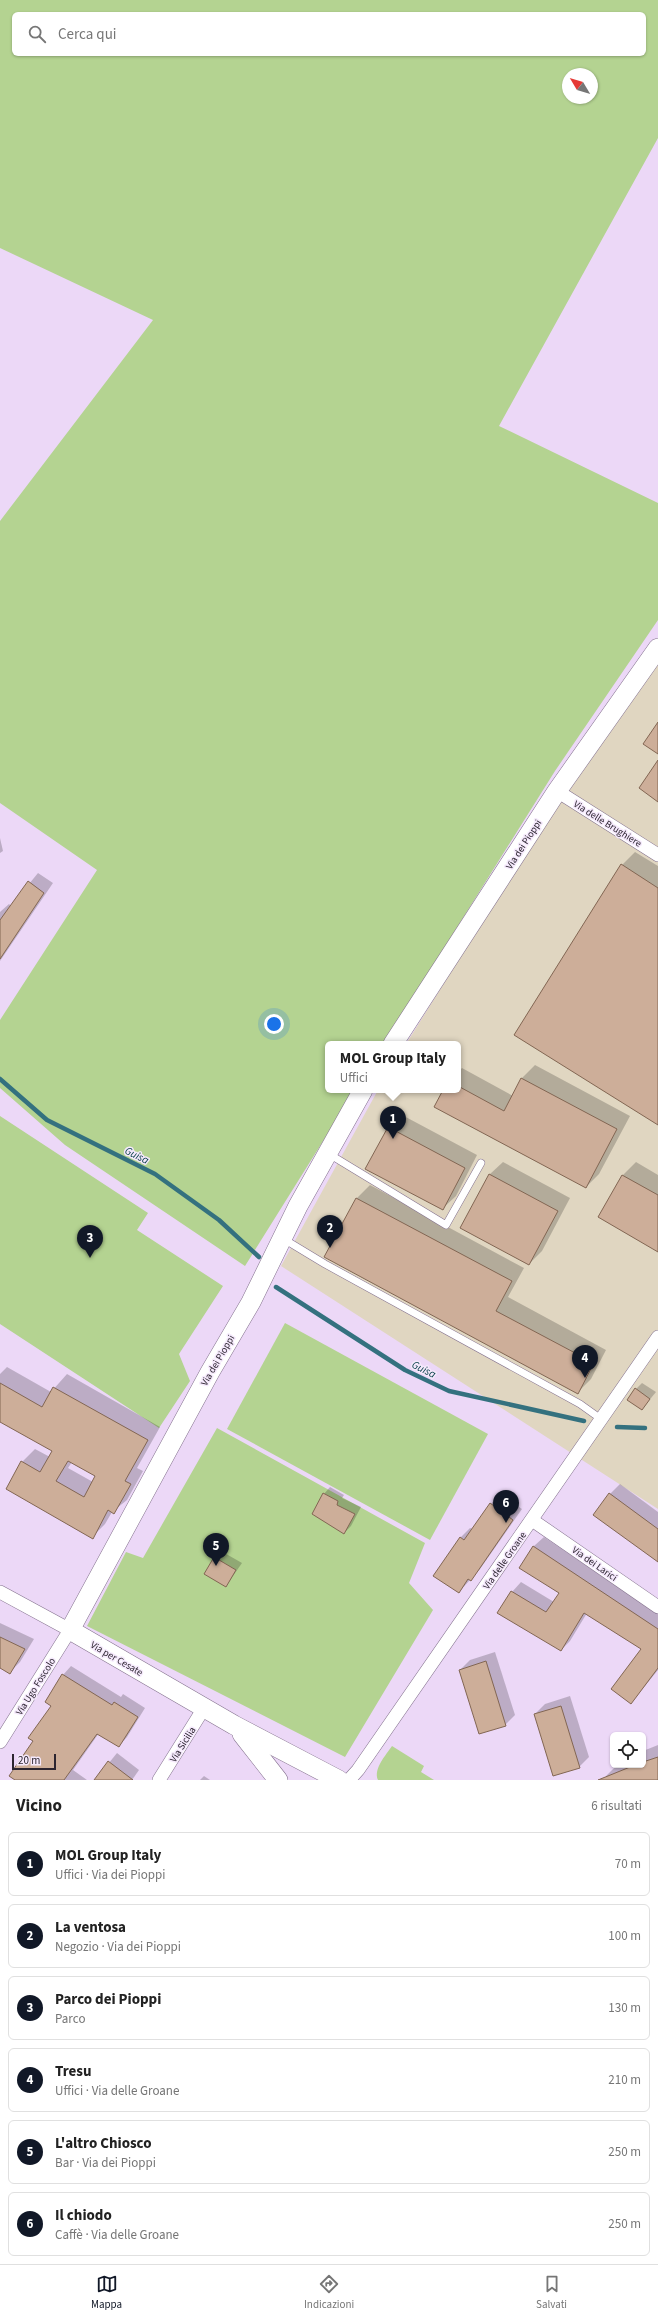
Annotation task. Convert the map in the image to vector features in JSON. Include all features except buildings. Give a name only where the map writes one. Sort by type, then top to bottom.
[{"type":"street","name":"Via dei Pioppi","points":[[395,1041],[557,791],[658,648]]},
{"type":"street","name":"Via delle Brughiere","points":[[557,791],[658,854]]},
{"type":"street","name":"Via dei Pioppi","points":[[70,1630],[210,1372],[251,1302],[282,1238],[327,1153],[362,1093]]},
{"type":"street","name":"Via delle Groane","points":[[349,1780],[358,1770],[658,1338]]},
{"type":"street","name":"Via dei Larici","points":[[532,1520],[658,1607]]},
{"type":"street","name":"Via per Cesate","points":[[0,1592],[70,1630],[234,1725],[339,1780]]},
{"type":"street","name":"Via Ugo Foscolo","points":[[0,1742],[70,1630]]},
{"type":"street","name":"Via Sicilia","points":[[159,1780],[204,1708]]},
{"type":"street","name":"Via per Cesate","points":[[234,1725],[252,1745],[278,1780]]},
{"type":"lane","points":[[327,1153],[446,1225],[481,1163]]},
{"type":"lane","points":[[282,1238],[325,1264],[580,1404],[601,1419]]},
{"type":"shaded area","points":[[658,660],[658,1509],[281,1266],[376,1093],[461,1093],[461,1041],[408,1041],[549,815]]},
{"type":"green space","points":[[0,0],[658,0],[658,138],[499,426],[658,503],[658,620],[555,771],[386,1041],[325,1041],[325,1093],[353,1093],[245,1266],[65,1145],[0,1088],[0,1020],[97,870],[0,803],[0,521],[153,320],[0,248]]},
{"type":"green space","points":[[0,1116],[148,1213],[137,1230],[223,1286],[179,1354],[190,1381],[159,1428],[0,1324]]},
{"type":"green space","points":[[285,1323],[488,1434],[430,1540],[227,1429]]},
{"type":"green space","points":[[217,1428],[425,1543],[409,1583],[433,1610],[345,1757],[87,1626],[126,1552],[143,1558]]},
{"type":"green space","points":[[392,1746],[424,1766],[421,1772],[434,1780],[378,1780],[377,1771]]},
{"type":"waterway","name":"Guisa","points":[[0,1079],[47,1120],[155,1174],[219,1220],[259,1257]]},
{"type":"waterway","name":"Guisa","points":[[276,1287],[405,1370],[449,1391],[584,1421]]},
{"type":"waterway","name":"Guisa","points":[[617,1427],[645,1428]]},
{"type":"place","name":"MOL Group Italy","points":[[393,1139]]},
{"type":"place","name":"La ventosa","points":[[330,1248]]},
{"type":"place","name":"Parco dei Pioppi","points":[[90,1258]]},
{"type":"place","name":"Tresu","points":[[585,1378]]},
{"type":"place","name":"Il chiodo","points":[[506,1523]]},
{"type":"place","name":"L'altro Chiosco","points":[[216,1566]]}]
